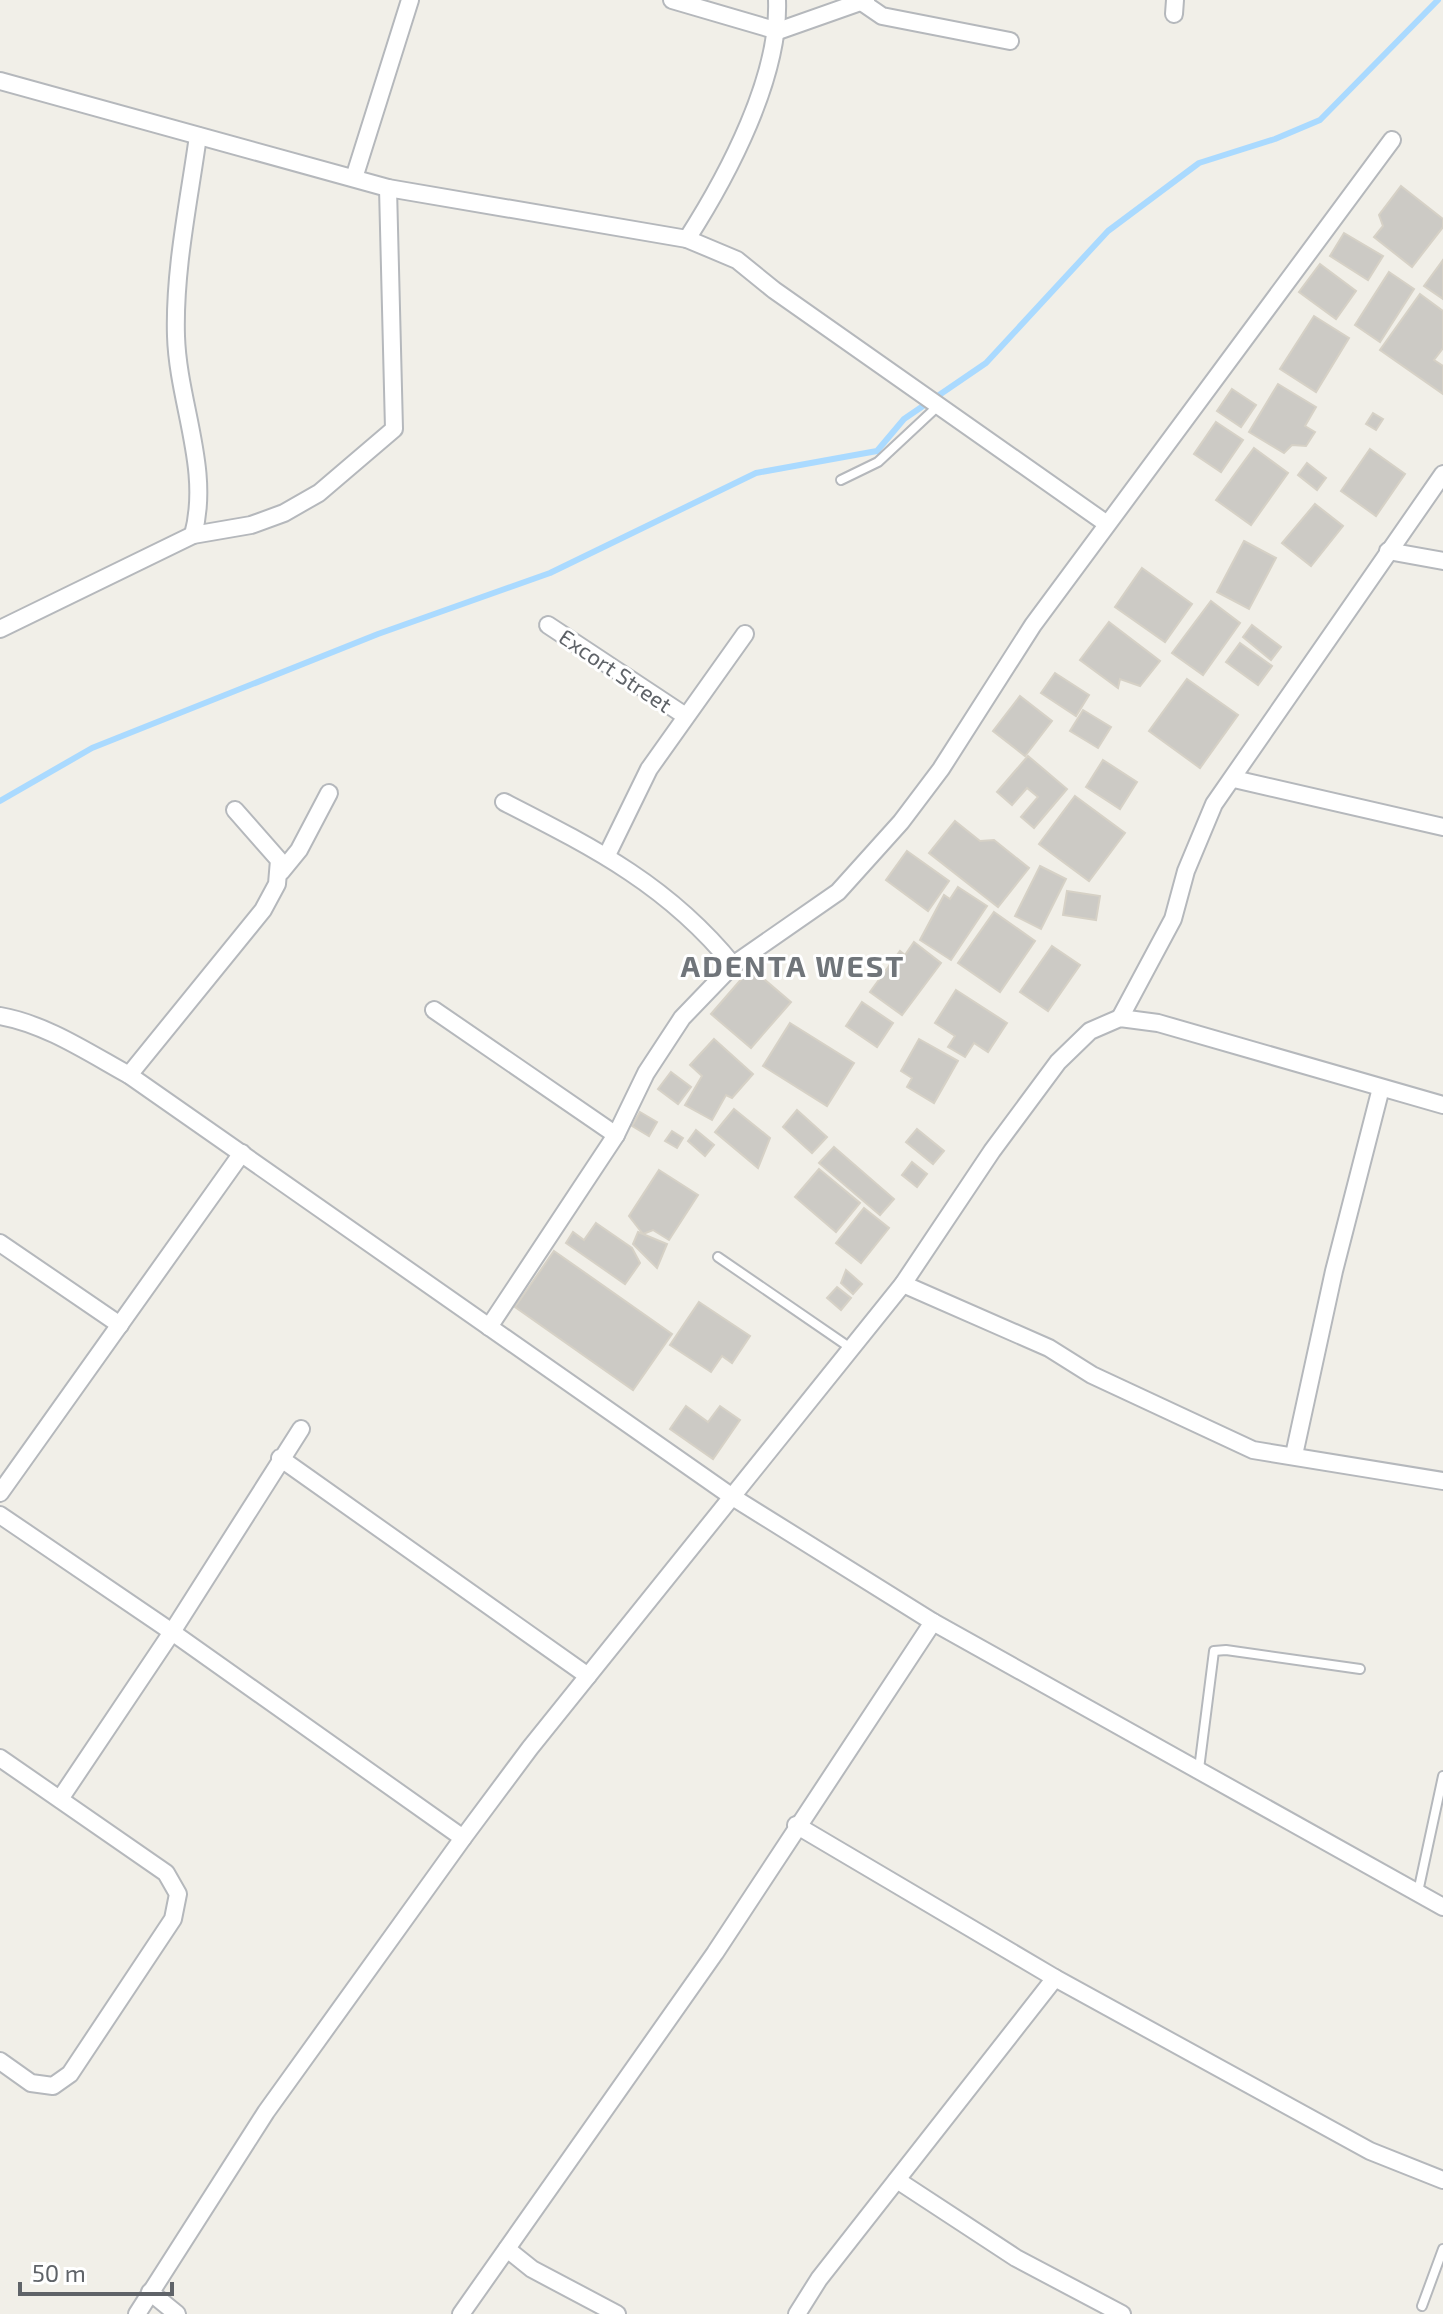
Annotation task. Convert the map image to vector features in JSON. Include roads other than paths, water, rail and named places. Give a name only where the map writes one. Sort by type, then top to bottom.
[{"type":"street","points":[[354,178],[410,0]]},
{"type":"street","points":[[672,0],[778,31],[864,1],[882,16],[1010,41]]},
{"type":"street","points":[[687,239],[720,186],[757,96],[778,31],[777,0]]},
{"type":"street","points":[[0,81],[388,188],[687,239],[737,260],[774,290],[1107,524]]},
{"type":"street","points":[[193,535],[200,488],[181,386],[176,335],[198,136]]},
{"type":"street","points":[[489,1327],[616,1135],[646,1073],[682,1018],[733,965],[838,892],[901,822],[941,769],[1033,625],[1392,140]]},
{"type":"street","points":[[0,629],[193,535],[251,525],[284,513],[319,493],[394,429],[388,188]]},
{"type":"street","points":[[1120,1018],[1173,919],[1186,871],[1214,804],[1443,474]]},
{"type":"street","points":[[1388,551],[1443,561]]},
{"type":"street","name":"Excort Street","points":[[548,625],[684,715]]},
{"type":"street","points":[[607,855],[649,769],[684,715],[745,634]]},
{"type":"street","points":[[1234,779],[1443,827]]},
{"type":"street","points":[[129,1075],[263,910],[281,872],[299,850],[329,793]]},
{"type":"street","points":[[504,802],[607,855],[701,926],[733,965]]},
{"type":"street","points":[[235,810],[279,860],[281,872]]},
{"type":"street","points":[[434,1010],[616,1135]]},
{"type":"street","points":[[0,1016],[17,1019],[67,1041],[129,1075],[731,1496],[933,1622],[1443,1907]]},
{"type":"street","points":[[137,2314],[266,2112],[463,1838],[588,1676],[903,1284],[992,1151],[1058,1062],[1090,1031],[1120,1018],[1158,1023],[1443,1105]]},
{"type":"street","points":[[1294,1455],[1334,1271],[1381,1088]]},
{"type":"street","points":[[0,1493],[242,1153]]},
{"type":"street","points":[[0,1243],[120,1325]]},
{"type":"street","points":[[903,1284],[1036,1342],[1092,1375],[1253,1450],[1443,1481]]},
{"type":"street","points":[[60,1799],[172,1632],[301,1429]]},
{"type":"street","points":[[280,1458],[588,1676]]},
{"type":"street","points":[[0,1515],[172,1632],[463,1838]]},
{"type":"street","points":[[461,2314],[715,1953],[796,1825],[933,1622]]},
{"type":"street","points":[[0,1758],[166,1873],[178,1894],[173,1919],[70,2074],[53,2086],[31,2083],[0,2061]]},
{"type":"street","points":[[796,1825],[1055,1978],[1370,2151],[1443,2180]]},
{"type":"street","points":[[797,2314],[819,2279],[1055,1978]]},
{"type":"street","points":[[897,2180],[1016,2258],[1122,2314]]},
{"type":"street","points":[[507,2249],[532,2269],[617,2314]]},
{"type":"street","points":[[150,2292],[177,2314]]},
{"type":"lane","points":[[841,480],[878,462],[938,406]]},
{"type":"lane","points":[[718,1257],[852,1349]]},
{"type":"lane","points":[[1199,1769],[1214,1651],[1360,1669]]},
{"type":"lane","points":[[1418,1894],[1443,1776]]},
{"type":"lane","points":[[1422,2306],[1443,2249]]},
{"type":"waterway","points":[[0,801],[92,748],[378,634],[550,573],[756,473],[877,451],[904,419],[986,363],[1108,231],[1199,163],[1275,139],[1320,120],[1438,0]]},
{"type":"district","name":"ADENTA WEST","points":[[793,965]]}]
